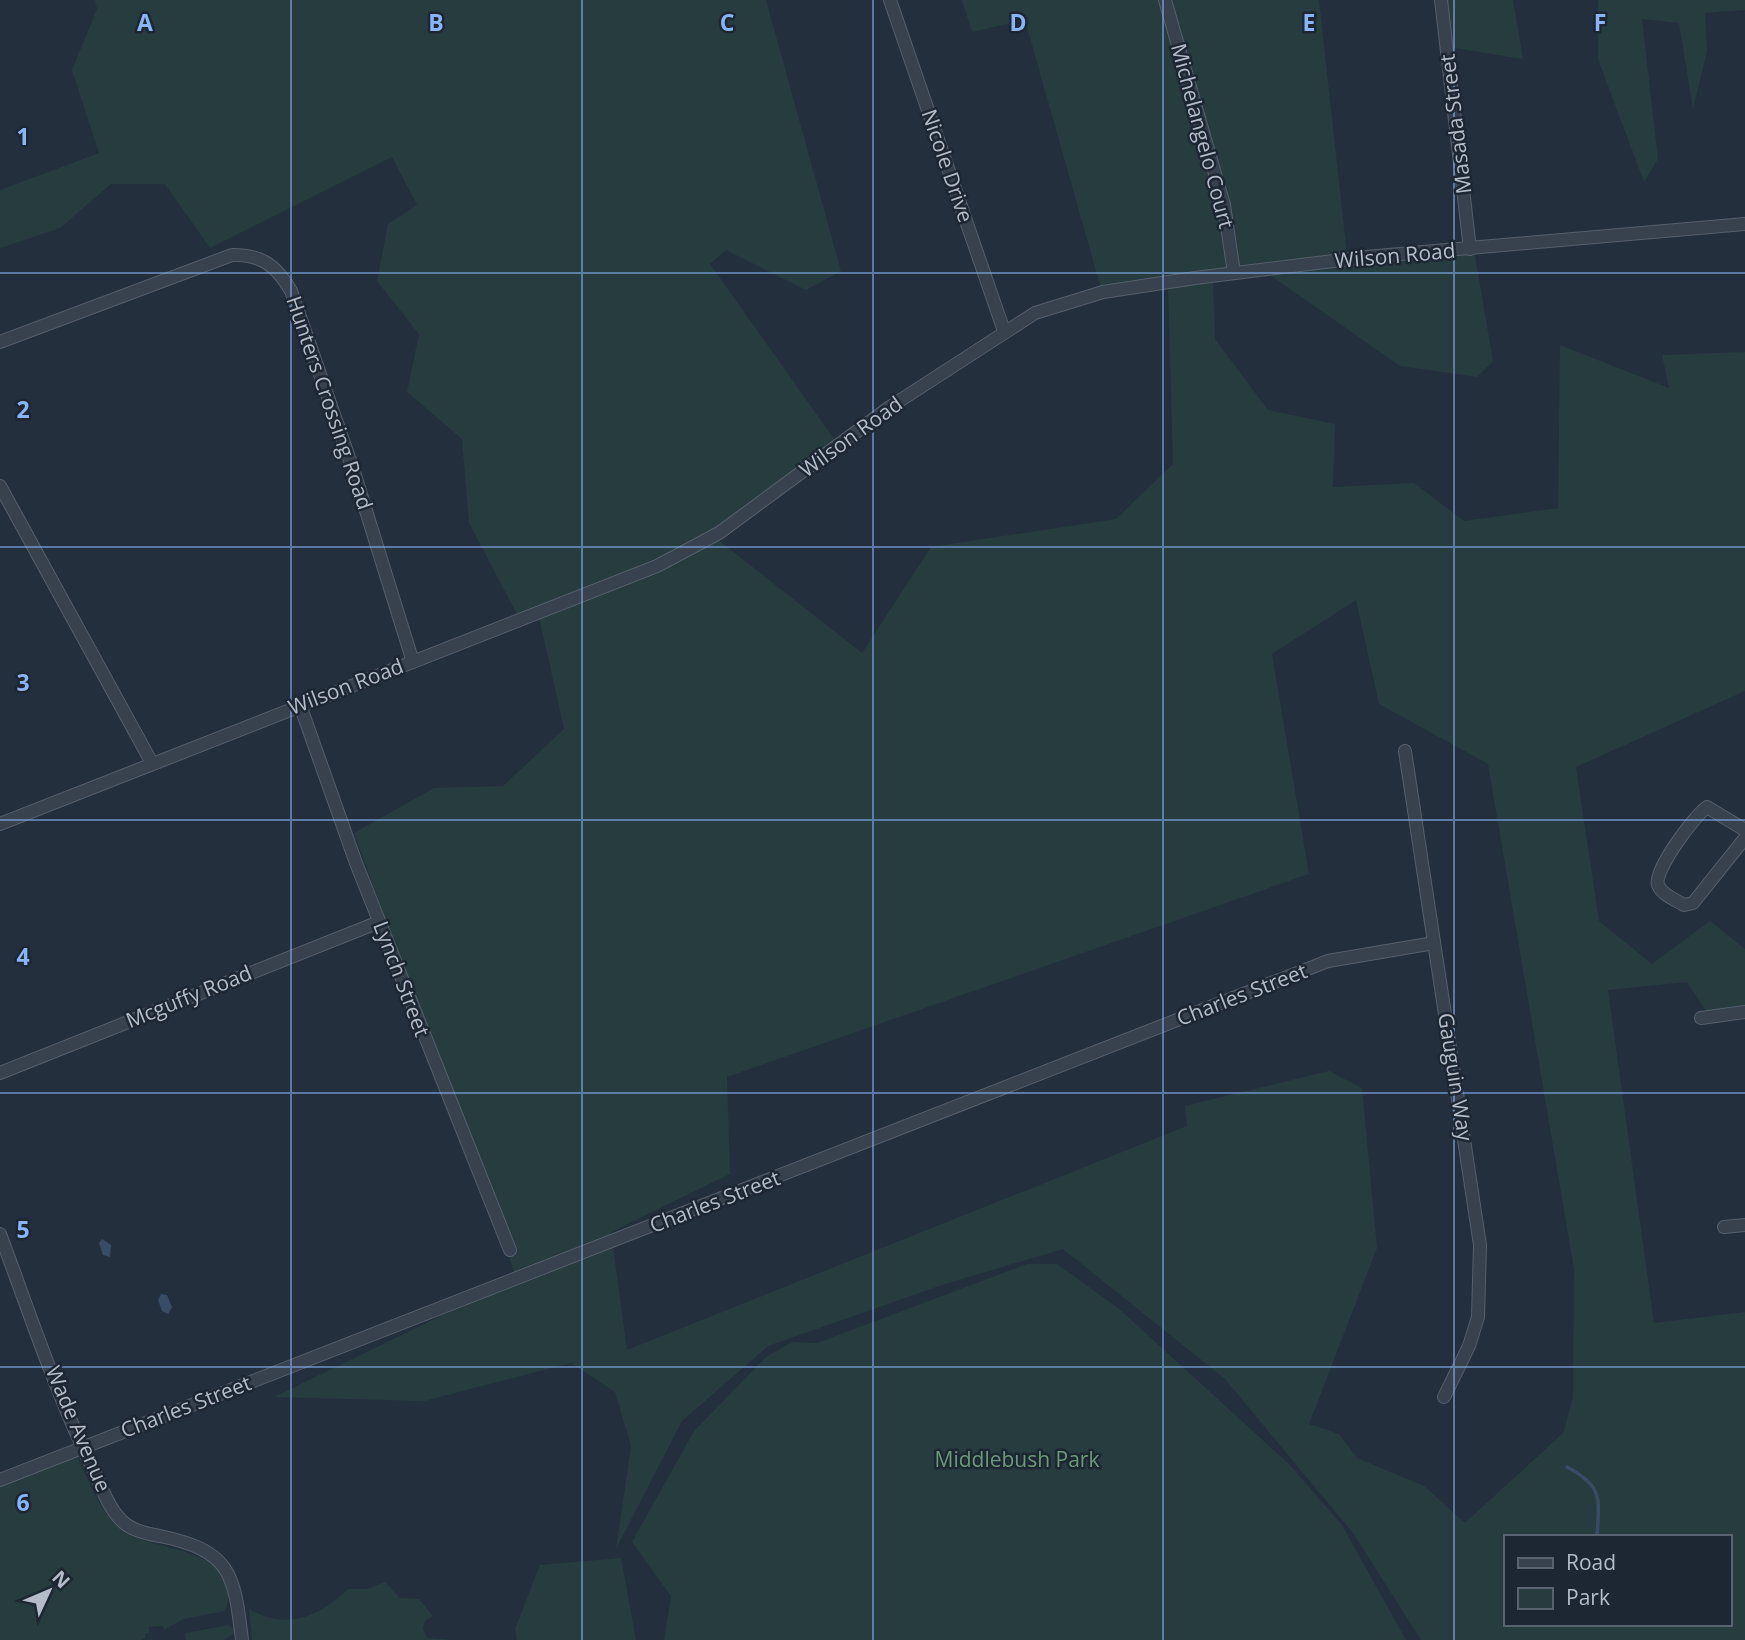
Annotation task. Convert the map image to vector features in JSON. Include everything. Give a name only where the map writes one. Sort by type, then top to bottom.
[{"type":"street","name":"Nicole Drive","points":[[890,0],[1004,331]]},
{"type":"street","name":"Michelangelo Court","points":[[1166,0],[1224,205],[1234,273]]},
{"type":"street","name":"Masada Street","points":[[1441,0],[1470,249]]},
{"type":"street","name":"Wilson Road","points":[[0,824],[657,566],[719,533],[890,407],[1035,313],[1103,292],[1234,273],[1745,224]]},
{"type":"street","name":"Hunters Crossing Road","points":[[0,342],[232,255],[263,259],[276,268],[291,291],[345,446],[413,662]]},
{"type":"street","points":[[0,486],[152,763]]},
{"type":"street","name":"Lynch Street","points":[[300,705],[379,922],[510,1250]]},
{"type":"street","name":"Gauguin Way","points":[[1405,751],[1480,1245],[1478,1317],[1469,1346],[1444,1398]]},
{"type":"street","points":[[1745,830],[1707,807],[1698,813],[1667,858],[1658,876],[1658,884],[1665,894],[1684,905],[1693,903],[1745,838]]},
{"type":"street","name":"Mcguffy Road","points":[[0,1073],[379,922]]},
{"type":"street","name":"Charles Street","points":[[0,1480],[1328,961],[1348,955],[1434,943]]},
{"type":"street","points":[[1701,1018],[1745,1012]]},
{"type":"street","points":[[1724,1227],[1745,1225]]},
{"type":"street","name":"Wade Avenue","points":[[0,1234],[82,1447],[121,1521],[149,1534],[201,1547],[226,1569],[237,1598],[242,1640]]},
{"type":"green space","points":[[95,0],[766,0],[841,271],[806,290],[726,250],[710,264],[839,446],[713,536],[862,653],[931,547],[1116,519],[1173,464],[1168,285],[1102,292],[1025,20],[972,32],[962,0],[1319,0],[1348,264],[1474,250],[1493,361],[1477,377],[1400,366],[1267,273],[1213,280],[1215,339],[1268,410],[1335,424],[1333,487],[1414,483],[1464,521],[1558,508],[1560,345],[1669,388],[1662,355],[1745,352],[1745,691],[1576,767],[1599,921],[1652,964],[1710,921],[1745,949],[1745,1018],[1713,1022],[1687,982],[1608,990],[1654,1323],[1745,1312],[1745,1640],[1421,1640],[1353,1533],[1225,1379],[1063,1249],[945,1284],[768,1346],[682,1421],[616,1549],[631,1446],[615,1392],[571,1363],[424,1401],[274,1397],[517,1279],[354,833],[434,788],[503,786],[564,729],[539,617],[521,622],[469,523],[462,439],[407,392],[419,334],[377,281],[388,224],[417,205],[392,157],[210,248],[165,184],[111,184],[60,228],[0,248],[0,190],[99,153],[72,70],[97,9]],"holes":[[[1356,600],[1379,704],[1488,764],[1574,1269],[1573,1398],[1563,1433],[1465,1523],[1424,1486],[1357,1458],[1339,1434],[1309,1424],[1377,1248],[1362,1088],[1329,1071],[1185,1106],[1187,1126],[627,1350],[611,1232],[730,1174],[727,1077],[1309,874],[1272,654]]]},
{"type":"green space","points":[[1444,0],[1513,0],[1523,59],[1449,47]]},
{"type":"green space","points":[[1598,0],[1745,0],[1745,10],[1705,13],[1707,51],[1693,109],[1679,23],[1642,19],[1658,159],[1644,182],[1598,59]]},
{"type":"green space","name":"Middlebush Park","points":[[1027,1264],[1057,1264],[1118,1308],[1290,1465],[1342,1525],[1406,1640],[664,1640],[671,1596],[632,1542],[694,1431],[766,1357],[792,1342],[817,1343]]},
{"type":"green space","points":[[76,1455],[96,1497],[116,1525],[139,1539],[195,1555],[211,1563],[223,1575],[228,1590],[225,1611],[183,1619],[164,1630],[163,1626],[149,1627],[149,1633],[145,1633],[145,1638],[141,1640],[0,1640],[0,1487]]},
{"type":"green space","points":[[621,1558],[636,1640],[517,1640],[515,1629],[540,1565]]},
{"type":"green space","points":[[385,1582],[400,1598],[419,1599],[433,1616],[425,1621],[423,1629],[427,1638],[452,1640],[252,1640],[249,1609],[276,1619],[302,1618],[326,1607],[348,1589],[367,1589]]},
{"type":"green space","points":[[229,1625],[235,1630],[234,1634],[223,1640],[186,1640],[185,1633]]},
{"type":"water","points":[[102,1239],[111,1245],[110,1257],[103,1255],[99,1243]]},
{"type":"water","points":[[161,1294],[167,1295],[172,1307],[168,1314],[162,1311],[158,1300]]},
{"type":"waterway","points":[[1567,1467],[1588,1481],[1597,1495],[1597,1535]]}]
